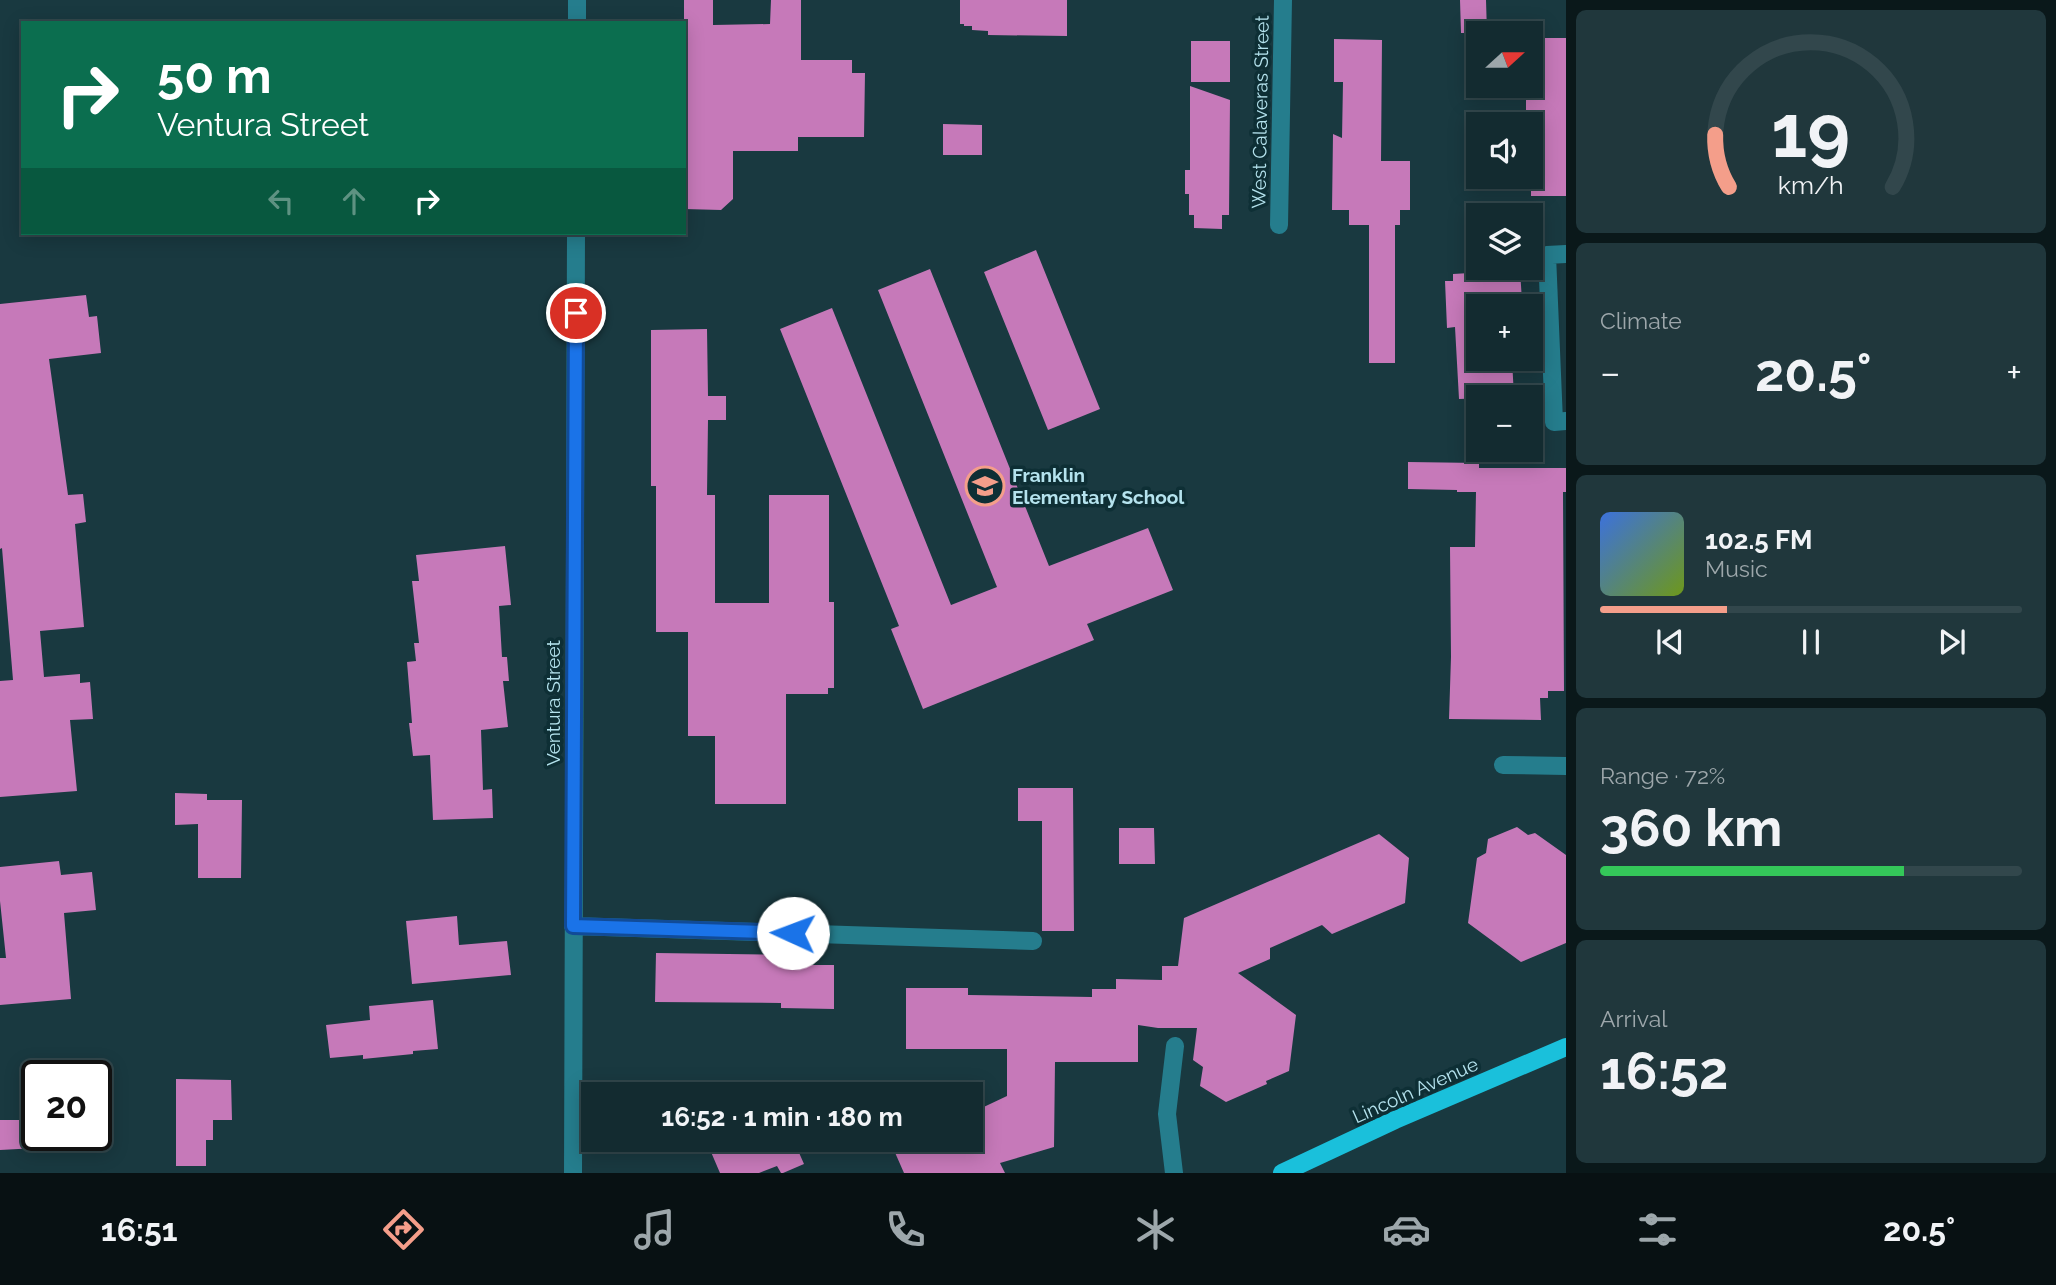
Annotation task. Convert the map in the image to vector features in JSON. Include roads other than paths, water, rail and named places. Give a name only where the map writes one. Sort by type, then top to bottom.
[{"type":"main road","name":"Lincoln Avenue","points":[[1282,1173],[1395,1120],[1566,1047]]},
{"type":"street","points":[[577,21],[578,0]]},
{"type":"street","name":"West Calaveras Street","points":[[1279,225],[1283,0]]},
{"type":"street","name":"Ventura Street","points":[[573,1173],[576,235]]},
{"type":"street","points":[[1566,254],[1548,255],[1554,422],[1566,421]]},
{"type":"street","points":[[1503,765],[1566,766]]},
{"type":"street","points":[[573,926],[1033,941]]},
{"type":"street","points":[[1174,1173],[1167,1114],[1175,1046]]},
{"type":"place","name":"Franklin Elementary School","points":[[985,486]]}]
